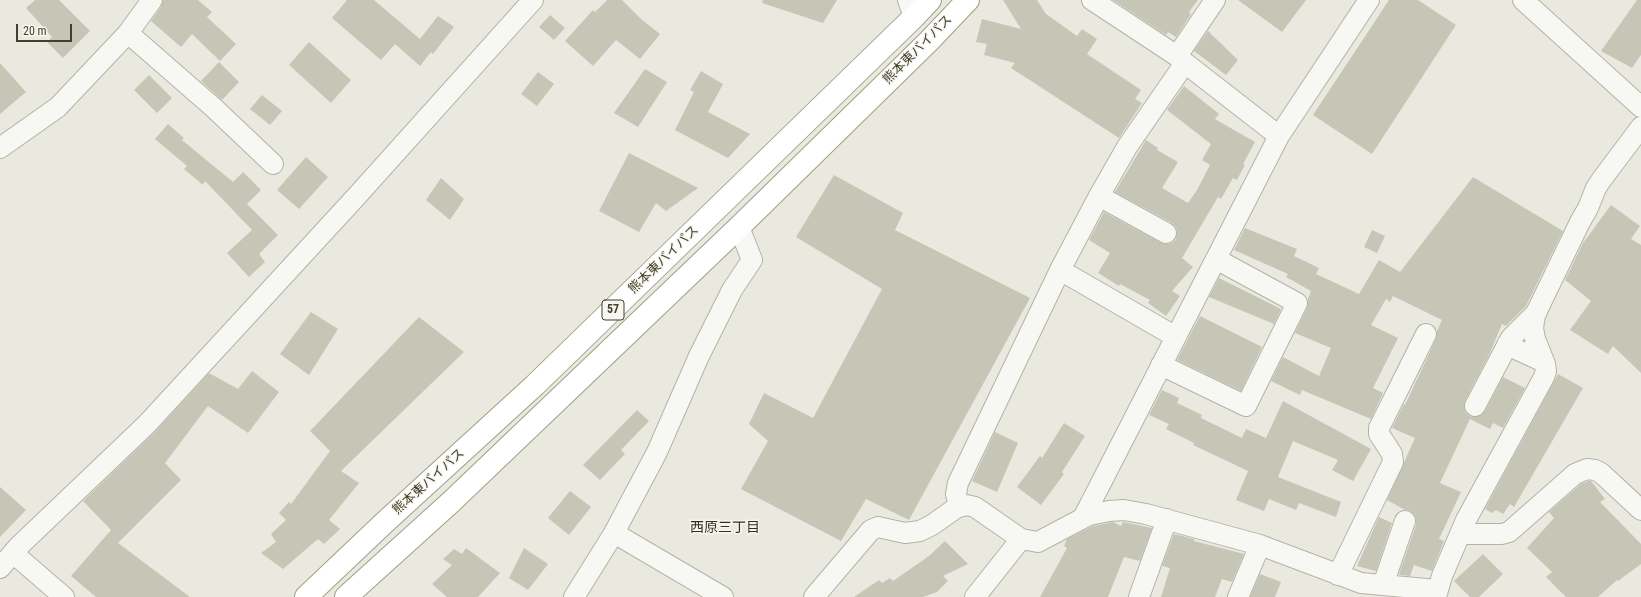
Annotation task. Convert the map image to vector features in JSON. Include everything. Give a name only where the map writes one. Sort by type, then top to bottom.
[{"type":"highway","name":"熊本東バイパス","points":[[306,597],[384,523],[535,385],[911,9],[930,0]]},
{"type":"highway","name":"熊本東バイパス","points":[[346,597],[451,502],[739,227],[928,42],[968,0]]},
{"type":"street","points":[[0,148],[58,107],[128,34],[152,0]]},
{"type":"street","points":[[0,568],[13,553],[147,424],[355,198],[532,0]]},
{"type":"street","points":[[1092,0],[1181,60],[1280,136]]},
{"type":"street","points":[[959,506],[956,494],[958,483],[1060,270],[1127,147],[1181,60],[1215,0]]},
{"type":"street","points":[[1082,518],[1280,136],[1369,0]]},
{"type":"street","points":[[1523,0],[1641,108]]},
{"type":"street","points":[[128,34],[214,108],[273,164]]},
{"type":"street","points":[[814,597],[871,530],[878,527],[905,532],[920,531],[932,525],[959,506],[970,505],[1021,539],[1038,542],[1082,518],[1102,512],[1124,510],[1146,514],[1260,545],[1361,583],[1437,594],[1442,576],[1476,499],[1544,377],[1546,371],[1544,362],[1535,339],[1533,328],[1537,312],[1588,208],[1596,188],[1641,127]]},
{"type":"street","points":[[1099,196],[1166,233]]},
{"type":"street","points":[[574,597],[614,533],[657,452],[699,356],[732,290],[752,260],[739,227]]},
{"type":"street","points":[[1161,365],[1246,406],[1297,303],[1216,259]]},
{"type":"street","points":[[1060,270],[1176,337]]},
{"type":"street","points":[[1475,406],[1511,338],[1537,312]]},
{"type":"street","points":[[1338,575],[1394,462],[1392,454],[1379,434],[1379,428],[1426,334]]},
{"type":"street","points":[[1507,345],[1544,362]]},
{"type":"street","points":[[1460,534],[1502,534],[1509,532],[1575,474],[1587,469],[1602,473],[1641,510]]},
{"type":"street","points":[[1139,597],[1167,519]]},
{"type":"street","points":[[1383,585],[1405,521]]},
{"type":"street","points":[[614,533],[722,597]]},
{"type":"street","points":[[975,597],[1021,539]]},
{"type":"street","points":[[1238,597],[1260,545]]},
{"type":"street","points":[[13,553],[64,597]]},
{"type":"building","points":[[35,0],[59,0],[90,31],[63,58],[47,42],[52,37],[26,8]]},
{"type":"building","points":[[163,0],[198,0],[212,12],[207,17],[236,44],[220,61],[192,34],[181,47],[151,21],[161,7]]},
{"type":"building","points":[[347,0],[374,0],[420,39],[438,16],[454,27],[433,54],[431,52],[420,66],[395,44],[381,60],[332,18]]},
{"type":"building","points":[[607,0],[622,0],[641,19],[660,34],[640,59],[616,40],[593,66],[565,41],[593,10],[595,12]]},
{"type":"building","points":[[763,0],[837,0],[823,23],[762,3]]},
{"type":"building","points":[[1003,0],[1037,0],[1046,14],[1077,36],[1082,29],[1097,39],[1087,54],[1141,90],[1135,99],[1142,103],[1119,138],[1011,68],[1015,63],[984,55],[987,44],[976,42],[982,19],[1021,29]]},
{"type":"building","points":[[1113,0],[1198,0],[1189,12],[1191,14],[1176,37],[1168,32],[1166,35]]},
{"type":"building","points":[[1238,0],[1306,0],[1282,32]]},
{"type":"building","points":[[1389,0],[1418,0],[1456,25],[1372,154],[1313,115]]},
{"type":"building","points":[[1637,0],[1641,0],[1641,55],[1632,68],[1601,51]]},
{"type":"building","points":[[550,15],[565,28],[554,40],[539,27]]},
{"type":"building","points":[[1208,31],[1238,60],[1226,75],[1194,51]]},
{"type":"building","points":[[309,42],[351,80],[331,103],[289,65]]},
{"type":"building","points":[[219,62],[239,82],[222,100],[201,81]]},
{"type":"building","points":[[0,63],[26,92],[0,114]]},
{"type":"building","points":[[645,69],[667,82],[638,127],[614,113]]},
{"type":"building","points":[[701,71],[723,84],[708,112],[750,134],[728,158],[675,130],[694,92],[690,90]]},
{"type":"building","points":[[538,72],[554,84],[537,106],[521,94]]},
{"type":"building","points":[[149,75],[172,98],[157,113],[134,90]]},
{"type":"building","points":[[1184,86],[1219,114],[1215,119],[1255,142],[1243,164],[1245,165],[1237,180],[1233,178],[1221,199],[1218,197],[1182,258],[1193,267],[1172,291],[1180,296],[1166,316],[1148,303],[1150,300],[1120,284],[1119,286],[1098,273],[1110,253],[1089,240],[1104,212],[1161,243],[1172,243],[1176,239],[1176,227],[1172,223],[1115,192],[1146,140],[1158,148],[1157,150],[1178,162],[1162,188],[1188,203],[1197,190],[1210,165],[1202,160],[1211,144],[1167,110]]},
{"type":"building","points":[[262,95],[282,111],[270,125],[250,109]]},
{"type":"building","points":[[168,124],[184,138],[182,140],[233,182],[243,172],[261,190],[247,204],[278,235],[259,254],[265,262],[249,277],[227,253],[252,230],[205,181],[203,185],[184,169],[187,166],[155,139]]},
{"type":"building","points":[[629,153],[698,188],[666,211],[656,203],[639,232],[599,211]]},
{"type":"building","points":[[306,157],[328,177],[299,209],[277,190]]},
{"type":"building","points":[[834,175],[903,213],[895,230],[1030,298],[909,520],[866,499],[841,541],[741,489],[768,441],[749,424],[764,393],[813,418],[882,289],[796,237]]},
{"type":"building","points":[[1473,177],[1563,231],[1526,306],[1506,326],[1502,324],[1489,355],[1465,401],[1465,412],[1469,416],[1475,417],[1481,415],[1485,411],[1503,377],[1525,388],[1503,428],[1493,423],[1490,429],[1470,419],[1440,483],[1461,492],[1439,539],[1444,541],[1432,571],[1414,565],[1410,576],[1401,575],[1399,574],[1416,525],[1416,519],[1414,514],[1409,510],[1405,510],[1387,500],[1415,438],[1392,428],[1404,404],[1405,405],[1436,339],[1437,331],[1442,320],[1393,296],[1390,302],[1386,299],[1371,325],[1398,338],[1373,388],[1383,393],[1371,419],[1302,390],[1300,395],[1271,381],[1283,357],[1319,376],[1331,348],[1295,333],[1307,308],[1311,291],[1286,277],[1288,274],[1234,250],[1245,228],[1297,249],[1294,256],[1319,268],[1316,274],[1359,294],[1379,260],[1400,272]]},
{"type":"building","points":[[441,178],[464,199],[450,220],[426,200]]},
{"type":"building","points":[[1611,205],[1640,226],[1631,239],[1641,245],[1641,373],[1613,346],[1608,354],[1570,330],[1591,301],[1565,280],[1583,243]]},
{"type":"building","points":[[1372,230],[1385,236],[1377,253],[1364,247]]},
{"type":"building","points":[[1219,278],[1281,309],[1274,324],[1209,297]]},
{"type":"building","points":[[311,312],[338,329],[309,375],[280,354]]},
{"type":"building","points":[[1200,316],[1262,347],[1241,391],[1177,360]]},
{"type":"building","points":[[419,317],[464,352],[341,471],[359,483],[329,520],[340,529],[324,544],[318,539],[283,569],[261,553],[276,542],[271,534],[286,520],[279,513],[289,502],[291,504],[330,451],[310,431]]},
{"type":"building","points":[[252,371],[279,392],[248,433],[208,406],[165,463],[181,480],[118,543],[190,597],[96,597],[71,576],[111,530],[83,501],[155,432],[209,373],[238,389]]},
{"type":"building","points":[[1558,374],[1583,388],[1514,507],[1510,504],[1503,514],[1496,510],[1492,513],[1485,509]]},
{"type":"building","points":[[1162,390],[1179,398],[1177,403],[1202,415],[1201,418],[1242,438],[1246,429],[1266,438],[1283,401],[1371,449],[1353,481],[1332,470],[1338,460],[1293,441],[1278,477],[1341,502],[1336,517],[1299,503],[1296,510],[1269,499],[1264,511],[1236,500],[1248,471],[1193,445],[1194,443],[1166,429],[1169,424],[1149,415]]},
{"type":"building","points":[[637,410],[649,421],[621,450],[625,454],[600,480],[583,465]]},
{"type":"building","points":[[1064,423],[1085,436],[1062,472],[1064,474],[1041,505],[1017,487],[1040,456],[1042,458]]},
{"type":"building","points":[[995,432],[1018,443],[997,492],[972,481]]},
{"type":"building","points":[[1591,481],[1605,499],[1600,502],[1641,544],[1641,564],[1618,581],[1617,580],[1598,597],[1566,597],[1546,577],[1552,572],[1527,548],[1554,518],[1549,512],[1581,484]]},
{"type":"building","points":[[0,487],[26,510],[0,537]]},
{"type":"building","points":[[570,491],[591,507],[569,535],[548,518]]},
{"type":"building","points":[[1379,517],[1392,523],[1376,571],[1357,566]]},
{"type":"building","points":[[1113,522],[1121,526],[1123,522],[1152,528],[1140,561],[1124,557],[1108,597],[1040,597],[1067,548],[1064,546],[1067,539],[1093,526]]},
{"type":"building","points":[[1174,534],[1194,539],[1194,541],[1244,554],[1232,582],[1222,579],[1215,597],[1161,597],[1170,568],[1162,566]]},
{"type":"building","points":[[945,541],[968,564],[943,576],[948,581],[937,592],[923,597],[854,597],[879,580],[882,583],[890,578],[893,581],[929,556]]},
{"type":"building","points":[[466,548],[500,573],[478,597],[447,597],[432,584],[452,565],[443,559],[454,549],[462,554]]},
{"type":"building","points":[[524,548],[548,564],[528,590],[509,578]]},
{"type":"building","points":[[1483,554],[1503,574],[1479,597],[1470,597],[1454,581]]},
{"type":"building","points":[[1260,574],[1281,582],[1275,597],[1250,597]]},
{"type":"district","name":"西原三丁目","points":[[725,528]]}]
